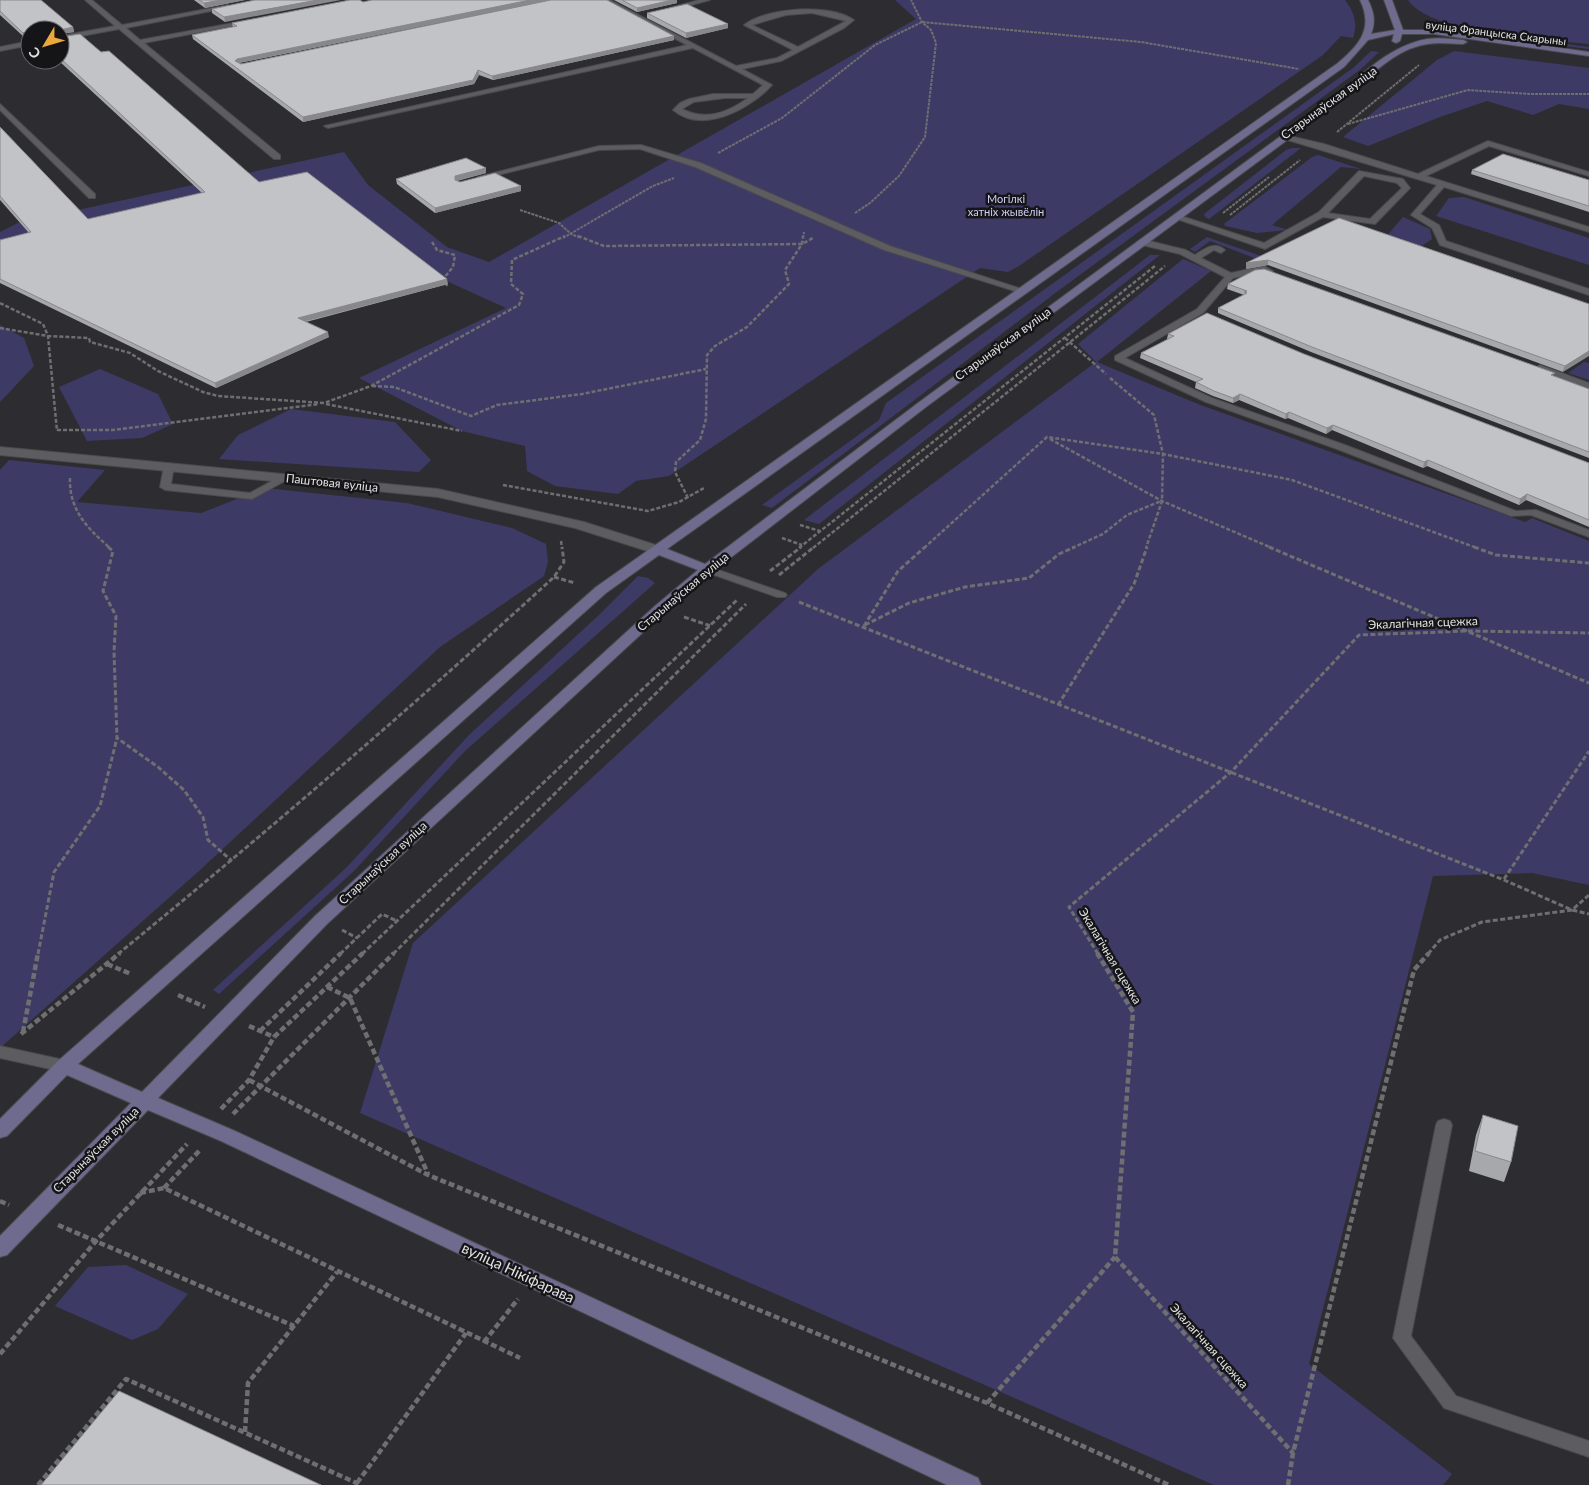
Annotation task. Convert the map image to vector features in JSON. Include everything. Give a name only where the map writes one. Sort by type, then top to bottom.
[{"type":"main road","points":[[1364,0],[1370,17],[1379,25],[1400,32]]},
{"type":"main road","points":[[1388,0],[1400,32],[1391,56]]},
{"type":"main road","name":"вуліца Францыска Скарыны","points":[[1395,16],[1434,32]]},
{"type":"main road","points":[[1366,38],[1370,17]]},
{"type":"main road","name":"вуліца Францыска Скарыны","points":[[1400,32],[1463,42],[1589,55]]},
{"type":"main road","name":"вуліца Францыска Скарыны","points":[[1366,38],[1382,33],[1434,32],[1589,55]]},
{"type":"main road","name":"Старынаўская вуліца","points":[[0,1132],[64,1066],[154,984],[601,590],[1021,290],[1316,83],[1359,49],[1366,38]]},
{"type":"main road","name":"Старынаўская вуліца","points":[[0,1248],[321,920],[660,609],[707,569],[922,405],[1284,136],[1341,96],[1391,56],[1418,42],[1463,42]]},
{"type":"main road","points":[[657,550],[707,569]]},
{"type":"main road","name":"вуліца Нікіфарава","points":[[64,1066],[228,1136],[970,1485]]},
{"type":"street","name":"Паштовая вуліца","points":[[0,451],[438,493],[579,525],[657,550]]},
{"type":"lane","points":[[88,0],[122,26],[277,157]]},
{"type":"lane","points":[[605,0],[768,85],[756,96],[725,115],[704,118],[685,116],[677,110],[681,104],[692,98],[756,96]]},
{"type":"lane","points":[[663,10],[707,0]]},
{"type":"lane","points":[[70,36],[236,5]]},
{"type":"lane","points":[[736,68],[779,60],[799,50],[842,27],[851,20],[825,11],[792,12],[763,18],[747,25],[799,50]]},
{"type":"lane","points":[[637,16],[646,14]]},
{"type":"lane","points":[[140,42],[254,20]]},
{"type":"lane","points":[[0,49],[20,45]]},
{"type":"lane","points":[[328,126],[694,46]]},
{"type":"lane","points":[[0,106],[92,196]]},
{"type":"lane","points":[[1284,136],[1589,230]]},
{"type":"lane","points":[[1418,177],[1488,143],[1589,174]]},
{"type":"lane","points":[[469,181],[599,148],[641,147],[698,165],[887,248],[1021,290]]},
{"type":"lane","points":[[1176,217],[1265,246],[1322,214],[1362,173],[1400,181],[1406,188],[1372,222],[1322,214]]},
{"type":"lane","points":[[1442,184],[1415,215],[1436,227],[1443,243],[1589,292]]},
{"type":"lane","points":[[1141,242],[1174,250],[1196,258],[1230,276],[1264,269],[1283,276]]},
{"type":"lane","points":[[1196,258],[1213,247],[1222,250]]},
{"type":"lane","points":[[1230,276],[1205,313],[1118,358],[1209,400],[1341,447],[1515,514],[1532,512],[1589,534]]},
{"type":"lane","points":[[1533,366],[1589,386]]},
{"type":"lane","points":[[169,466],[165,487],[252,496],[285,478]]},
{"type":"lane","points":[[707,569],[780,596]]},
{"type":"lane","points":[[0,1053],[64,1066]]},
{"type":"lane","points":[[1444,1126],[1402,1338],[1450,1402],[1589,1449]]},
{"type":"path","points":[[520,210],[559,223],[571,234],[604,246],[802,244],[870,203],[899,176],[925,137],[933,83],[936,43],[931,30],[922,22],[911,0]]},
{"type":"path","points":[[57,430],[113,430],[324,403],[371,386],[519,305],[523,294],[511,284],[512,260],[571,234],[653,186],[681,176],[782,118],[875,45],[922,22],[1141,42],[1307,71]]},
{"type":"path","points":[[1386,86],[1400,74]]},
{"type":"path","points":[[1345,125],[1468,90],[1485,89],[1530,94],[1589,94]]},
{"type":"path","points":[[1206,226],[1276,172]]},
{"type":"path","points":[[688,498],[675,472],[676,462],[700,440],[706,419],[707,355],[715,346],[747,327],[789,284],[785,270],[802,244],[805,226],[797,208]]},
{"type":"path","points":[[432,242],[437,250],[455,256],[453,267],[443,279],[448,287]]},
{"type":"path","points":[[1169,1485],[987,1403],[428,1175],[249,1080],[274,1037],[752,586],[1174,250]]},
{"type":"path","points":[[0,303],[43,324],[48,336],[58,438]]},
{"type":"path","points":[[0,328],[48,336],[89,338],[90,342],[130,353],[158,371],[202,392],[218,396],[324,403],[462,432]]},
{"type":"path","points":[[1058,705],[1134,584],[1162,501],[1163,454],[1154,415],[1065,338]]},
{"type":"path","points":[[371,386],[394,387],[471,416],[497,405],[582,394],[706,369]]},
{"type":"path","points":[[1047,437],[1163,454],[1292,480],[1496,555],[1589,563]]},
{"type":"path","points":[[1047,437],[1162,501],[1589,683]]},
{"type":"path","points":[[864,626],[898,571],[1047,437]]},
{"type":"path","points":[[23,1033],[54,872],[100,806],[117,738],[114,652],[116,616],[103,591],[112,562],[113,551],[93,534],[77,514],[68,493],[70,477],[75,472]]},
{"type":"path","points":[[498,484],[648,511],[664,508],[688,498],[704,488]]},
{"type":"path","points":[[864,626],[908,603],[965,587],[1029,578],[1059,554],[1102,534],[1128,515],[1162,501]]},
{"type":"path","points":[[0,1053],[232,861],[460,663],[554,577],[564,562],[561,542],[579,525]]},
{"type":"path","points":[[554,577],[601,590]]},
{"type":"path","points":[[780,596],[864,626],[1058,705],[1504,880],[1572,910],[1589,914]]},
{"type":"path","points":[[660,609],[711,626]]},
{"type":"path","name":"Экалагічная сцежка","points":[[1293,1453],[1115,1257],[1133,1012],[1069,907],[1231,772],[1359,635],[1468,631],[1589,633]]},
{"type":"path","points":[[117,738],[158,767],[184,790],[203,817],[208,840],[232,861]]},
{"type":"path","points":[[1504,880],[1589,751]]},
{"type":"path","points":[[1288,1485],[1293,1453],[1414,970],[1440,940],[1482,922],[1572,910],[1589,895]]},
{"type":"path","points":[[260,1031],[382,914],[397,920]]},
{"type":"path","points":[[107,964],[274,1037]]},
{"type":"path","points":[[327,987],[350,998],[428,1175]]},
{"type":"path","points":[[0,1354],[139,1193],[164,1188],[520,1358]]},
{"type":"path","points":[[96,1241],[294,1326]]},
{"type":"path","points":[[987,1403],[1115,1257]]},
{"type":"path","points":[[245,1432],[248,1383],[337,1272]]},
{"type":"path","points":[[484,1342],[533,1280]]},
{"type":"path","points":[[38,1485],[126,1379],[359,1484],[466,1333]]},
{"type":"green space","name":"Могілкі хатніх жывёлін","points":[[895,0],[1345,0],[1353,13],[1355,27],[1353,38],[1341,36],[1323,55],[1019,266],[1008,272],[980,268],[669,476],[636,481],[618,494],[555,486],[527,471],[525,446],[462,431],[359,378],[506,308],[442,279],[0,245],[0,232],[18,223],[344,152],[368,185],[447,247],[489,262],[916,19]]},
{"type":"green space","points":[[1408,0],[1589,0],[1589,44],[1520,37],[1464,28],[1440,21],[1420,11]]},
{"type":"green space","points":[[1455,30],[1589,47],[1589,49],[1454,32]]},
{"type":"green space","points":[[1371,51],[1379,52],[1361,69],[1062,288],[772,508],[762,505],[879,420],[886,403],[1353,68]]},
{"type":"green space","points":[[1454,51],[1589,68],[1589,109],[1559,104],[1533,115],[1487,101],[1440,117],[1368,146],[1343,137],[1437,60]]},
{"type":"green space","points":[[1301,148],[1209,219],[1205,217],[1204,214],[1286,150]]},
{"type":"green space","points":[[1318,155],[1361,169],[1341,167],[1272,225],[1288,230],[1257,233],[1225,226],[1224,224],[1312,157]]},
{"type":"green space","points":[[1464,197],[1589,238],[1589,265],[1436,216],[1449,198]]},
{"type":"green space","points":[[1403,217],[1430,229],[1432,239],[1417,249],[1385,238]]},
{"type":"green space","points":[[1207,237],[1261,256],[1257,259],[1210,241],[1195,252],[1190,249]]},
{"type":"green space","points":[[1150,255],[1160,255],[819,524],[804,520]]},
{"type":"green space","points":[[1183,259],[1211,271],[1097,362],[1198,404],[1525,522],[1532,518],[1589,541],[1589,885],[1532,873],[1433,876],[1309,1364],[1452,1474],[1443,1485],[1214,1485],[360,1113],[413,943],[818,569],[1096,362],[1078,344]]},
{"type":"green space","points":[[0,325],[24,338],[34,366],[0,402]]},
{"type":"green space","points":[[1584,362],[1589,363],[1589,380],[1568,373]]},
{"type":"green space","points":[[100,369],[158,394],[173,424],[142,438],[87,441],[59,387]]},
{"type":"green space","points":[[291,409],[395,422],[431,460],[419,472],[219,459],[238,435]]},
{"type":"green space","points":[[9,460],[105,470],[77,502],[201,513],[265,488],[407,503],[512,528],[546,544],[548,562],[544,576],[440,647],[199,871],[0,1048],[0,470]]},
{"type":"green space","points":[[638,576],[648,578],[655,583],[465,751],[354,871],[219,994],[213,990],[347,867],[469,735],[600,614]]},
{"type":"green space","points":[[126,1265],[188,1294],[158,1329],[132,1340],[55,1306],[88,1267]]},
{"type":"building","points":[[0,0],[41,0],[65,20],[20,20],[20,30],[0,11]]},
{"type":"building","points":[[199,0],[221,0],[204,3]]},
{"type":"building","points":[[255,0],[318,0],[224,17],[212,9]]},
{"type":"building","points":[[350,0],[360,0],[363,2],[372,0],[530,0],[237,59],[235,61],[241,64],[551,0],[607,0],[674,36],[492,76],[478,70],[473,80],[303,117],[192,35],[237,26],[232,23]]},
{"type":"building","points":[[622,0],[672,0],[637,8]]},
{"type":"building","points":[[687,4],[728,24],[686,33],[647,13]]},
{"type":"building","points":[[80,34],[101,52],[109,51],[259,182],[307,172],[447,279],[298,318],[328,332],[215,383],[0,279],[0,240],[31,232],[0,196],[0,127],[88,219],[205,192],[70,67],[70,36]]},
{"type":"building","points":[[1503,154],[1589,180],[1589,206],[1472,170]]},
{"type":"building","points":[[466,158],[486,168],[455,176],[455,180],[460,182],[495,173],[521,186],[435,208],[396,179]]},
{"type":"building","points":[[1339,218],[1589,304],[1589,351],[1565,366],[1268,260],[1246,263]]},
{"type":"building","points":[[1264,269],[1555,373],[1551,375],[1589,389],[1589,452],[1312,347],[1218,308],[1247,293],[1244,292],[1247,291],[1228,284],[1255,270]]},
{"type":"building","points":[[1207,313],[1304,354],[1589,463],[1589,520],[1527,494],[1520,499],[1428,460],[1424,462],[1333,425],[1327,428],[1289,412],[1286,414],[1240,394],[1233,398],[1214,391],[1196,382],[1203,379],[1141,353],[1174,336],[1168,334]]},
{"type":"building","points":[[1483,1115],[1518,1126],[1511,1162],[1475,1151]]},
{"type":"building","points":[[119,1391],[321,1485],[41,1485]]}]
